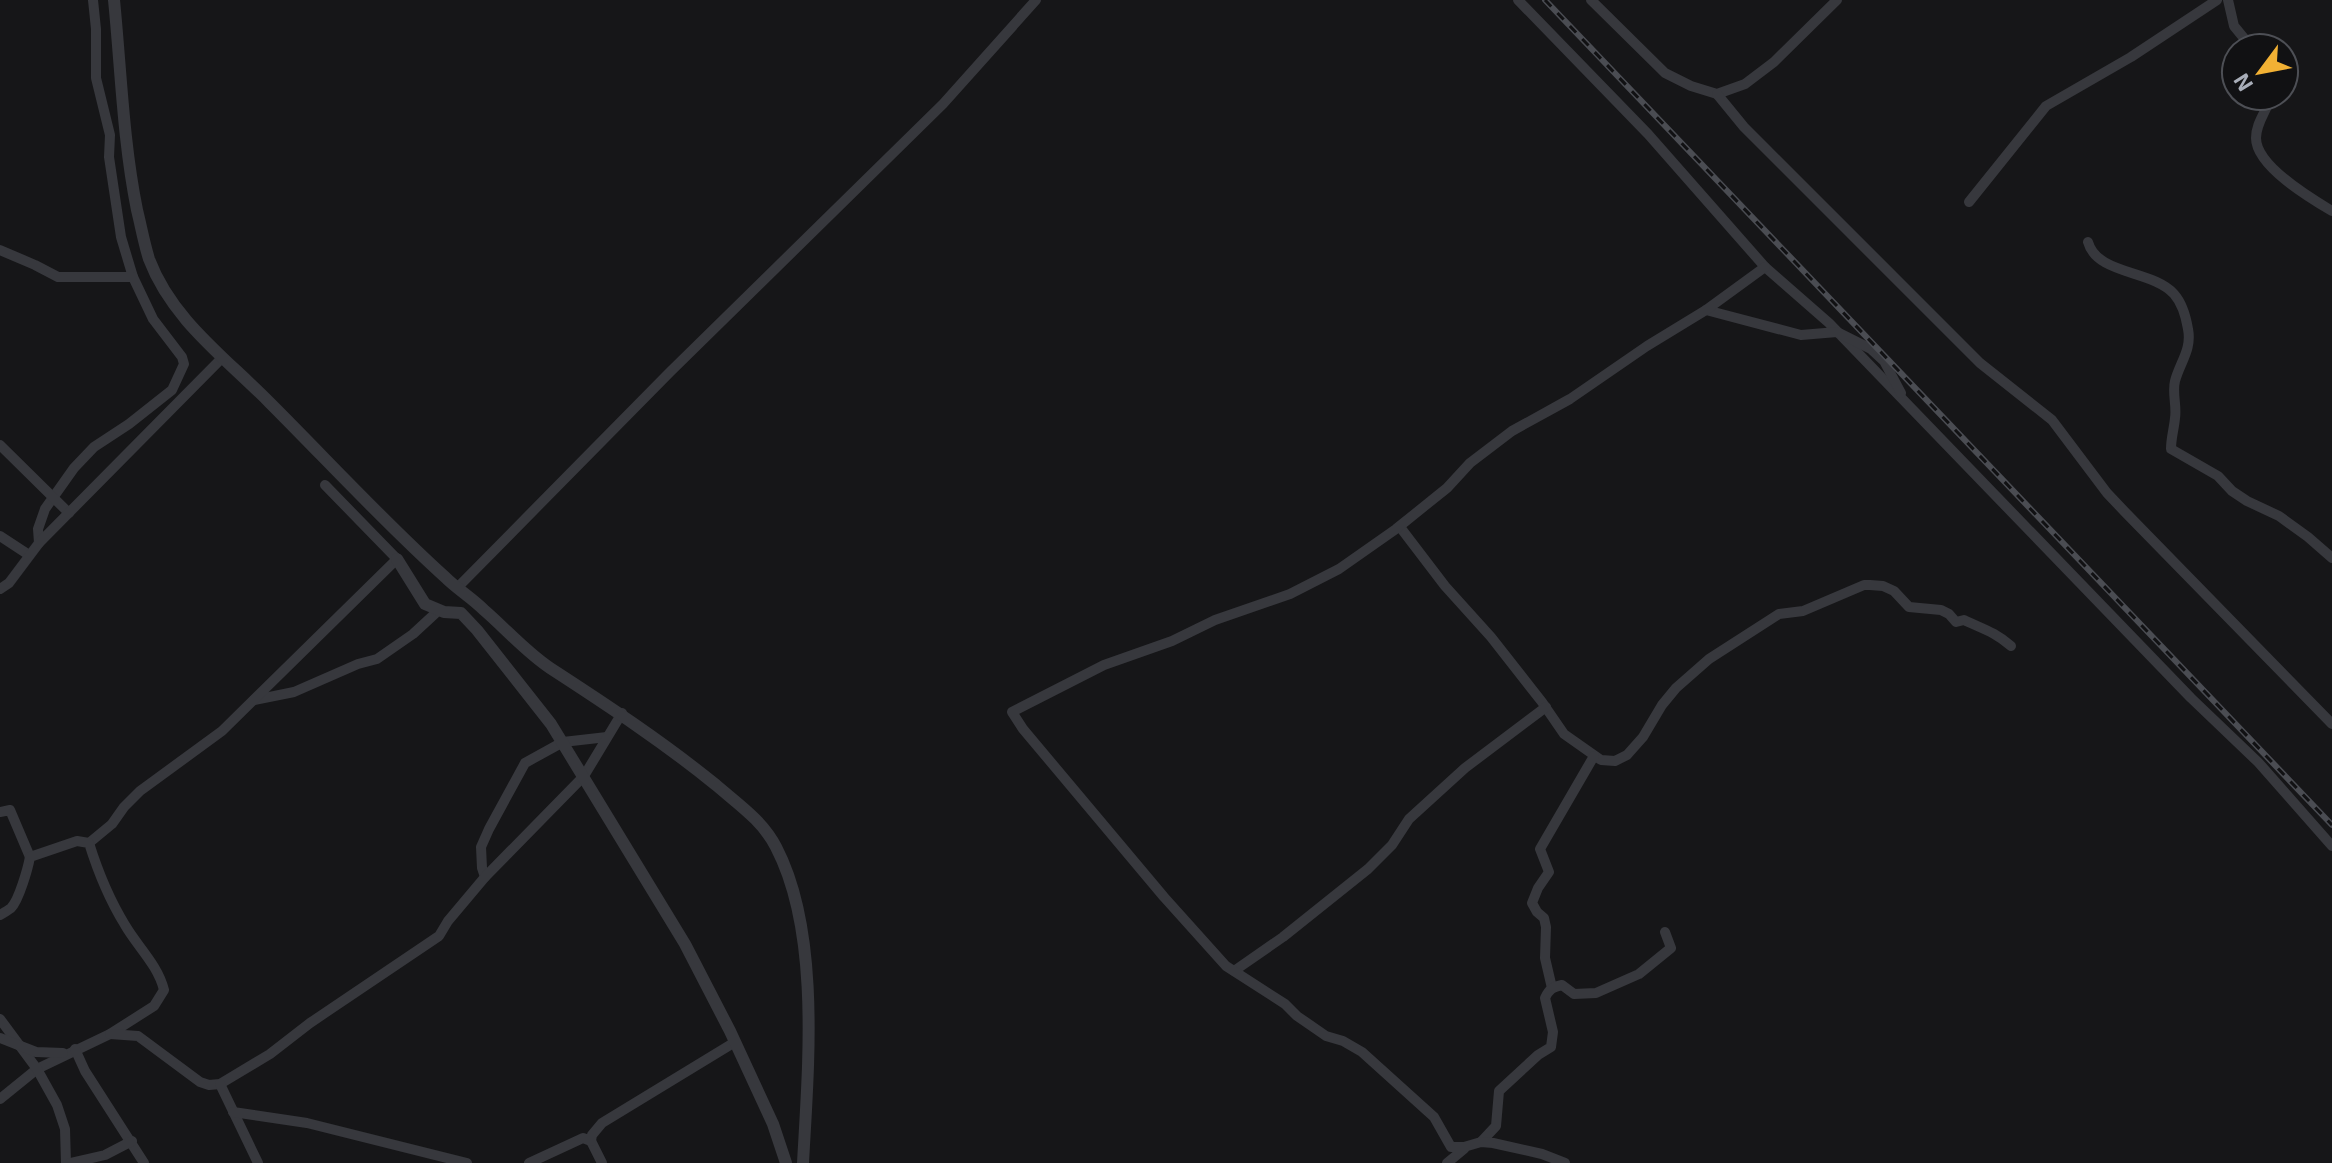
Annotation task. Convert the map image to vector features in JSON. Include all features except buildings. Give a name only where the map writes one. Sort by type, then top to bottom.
[{"type":"street","points":[[39,543],[38,529],[45,509],[74,468],[94,447],[172,390],[184,364],[153,319],[133,277],[121,237],[109,157],[110,135],[96,78],[93,0]]},
{"type":"street","points":[[114,0],[129,167],[149,259],[178,311],[448,580],[545,664],[622,713],[699,771],[748,812],[764,828],[777,848],[795,897],[806,948],[803,1163]]},
{"type":"street","points":[[458,587],[670,372],[943,104],[1036,0]]},
{"type":"street","points":[[1518,0],[1648,134],[1765,267],[1837,332],[2191,698],[2258,762],[2332,846]]},
{"type":"street","points":[[1591,0],[1665,73],[1717,94],[1744,127],[1941,326],[1980,363],[2052,420],[2116,503],[2332,724]]},
{"type":"street","points":[[1717,94],[1745,84],[1774,62],[1837,0]]},
{"type":"street","points":[[1969,202],[2046,106],[2131,57],[2217,0]]},
{"type":"street","points":[[2228,0],[2234,26],[2239,32]]},
{"type":"street","points":[[2264,112],[2256,141],[2269,163],[2297,190],[2332,211]]},
{"type":"street","points":[[2088,242],[2098,260],[2156,282],[2171,290],[2181,304],[2189,347],[2174,385],[2175,419],[2171,449],[2218,476],[2247,501],[2279,516],[2332,558]]},
{"type":"street","points":[[3,254],[58,277],[133,277]]},
{"type":"street","points":[[1565,1163],[1542,1154],[1481,1142],[1457,1149],[1451,1147],[1434,1117],[1362,1052],[1326,1036],[1285,1004],[1234,971],[1200,939],[1012,712],[1104,665],[1172,641],[1215,620],[1290,594],[1339,569],[1400,527],[1447,488],[1470,463],[1512,431],[1570,399],[1706,310],[1765,267]]},
{"type":"street","points":[[1706,310],[1801,335],[1837,332]]},
{"type":"street","points":[[0,589],[9,583],[39,543],[222,358]]},
{"type":"street","points":[[0,445],[69,513]]},
{"type":"street","points":[[325,485],[397,559],[425,604],[439,610],[461,613],[551,724],[685,944],[773,1124],[786,1163]]},
{"type":"street","points":[[1400,527],[1445,586],[1491,637],[1564,734],[1601,760],[1615,761],[1627,755],[1676,688],[1709,659],[1775,616],[1803,611],[1864,585],[1883,586],[1894,591],[1912,608],[1941,610],[1956,622],[1967,621],[1996,633],[2011,646]]},
{"type":"street","points":[[0,536],[29,555]]},
{"type":"street","points":[[30,857],[77,841],[89,843],[112,824],[140,791],[222,731],[397,559]]},
{"type":"street","points":[[254,700],[294,692],[377,659],[413,634],[439,610]]},
{"type":"street","points":[[1234,971],[1283,937],[1368,869],[1392,845],[1409,819],[1448,783],[1546,707]]},
{"type":"street","points":[[110,1034],[138,1036],[200,1082],[209,1085],[220,1084],[270,1054],[310,1023],[439,936],[485,877],[584,776],[622,713]]},
{"type":"street","points":[[485,877],[481,847],[525,763],[563,742],[607,737]]},
{"type":"street","points":[[1552,988],[1545,958],[1544,918],[1532,903],[1549,872],[1540,849],[1594,756]]},
{"type":"street","points":[[0,812],[10,810],[30,857],[28,872],[19,888],[17,900],[0,915]]},
{"type":"street","points":[[0,1099],[37,1069],[110,1034],[154,1006],[164,990],[161,979],[109,896],[89,843]]},
{"type":"street","points":[[1481,1142],[1496,1126],[1499,1091],[1551,1047],[1552,1022],[1545,998],[1552,988],[1562,985],[1574,994],[1596,993],[1639,974],[1671,948],[1665,932]]},
{"type":"street","points":[[0,1019],[37,1069],[63,1119],[68,1163],[105,1155],[132,1141]]},
{"type":"street","points":[[0,1038],[36,1052],[72,1051]]},
{"type":"street","points":[[602,1163],[591,1141],[602,1123],[735,1042]]},
{"type":"street","points":[[72,1051],[144,1163]]},
{"type":"street","points":[[220,1084],[258,1163]]},
{"type":"street","points":[[233,1112],[307,1123],[467,1163]]},
{"type":"street","points":[[529,1163],[583,1138],[591,1141]]},
{"type":"street","points":[[1447,1163],[1469,1145]]},
{"type":"railway","points":[[1545,0],[2332,825]]}]
